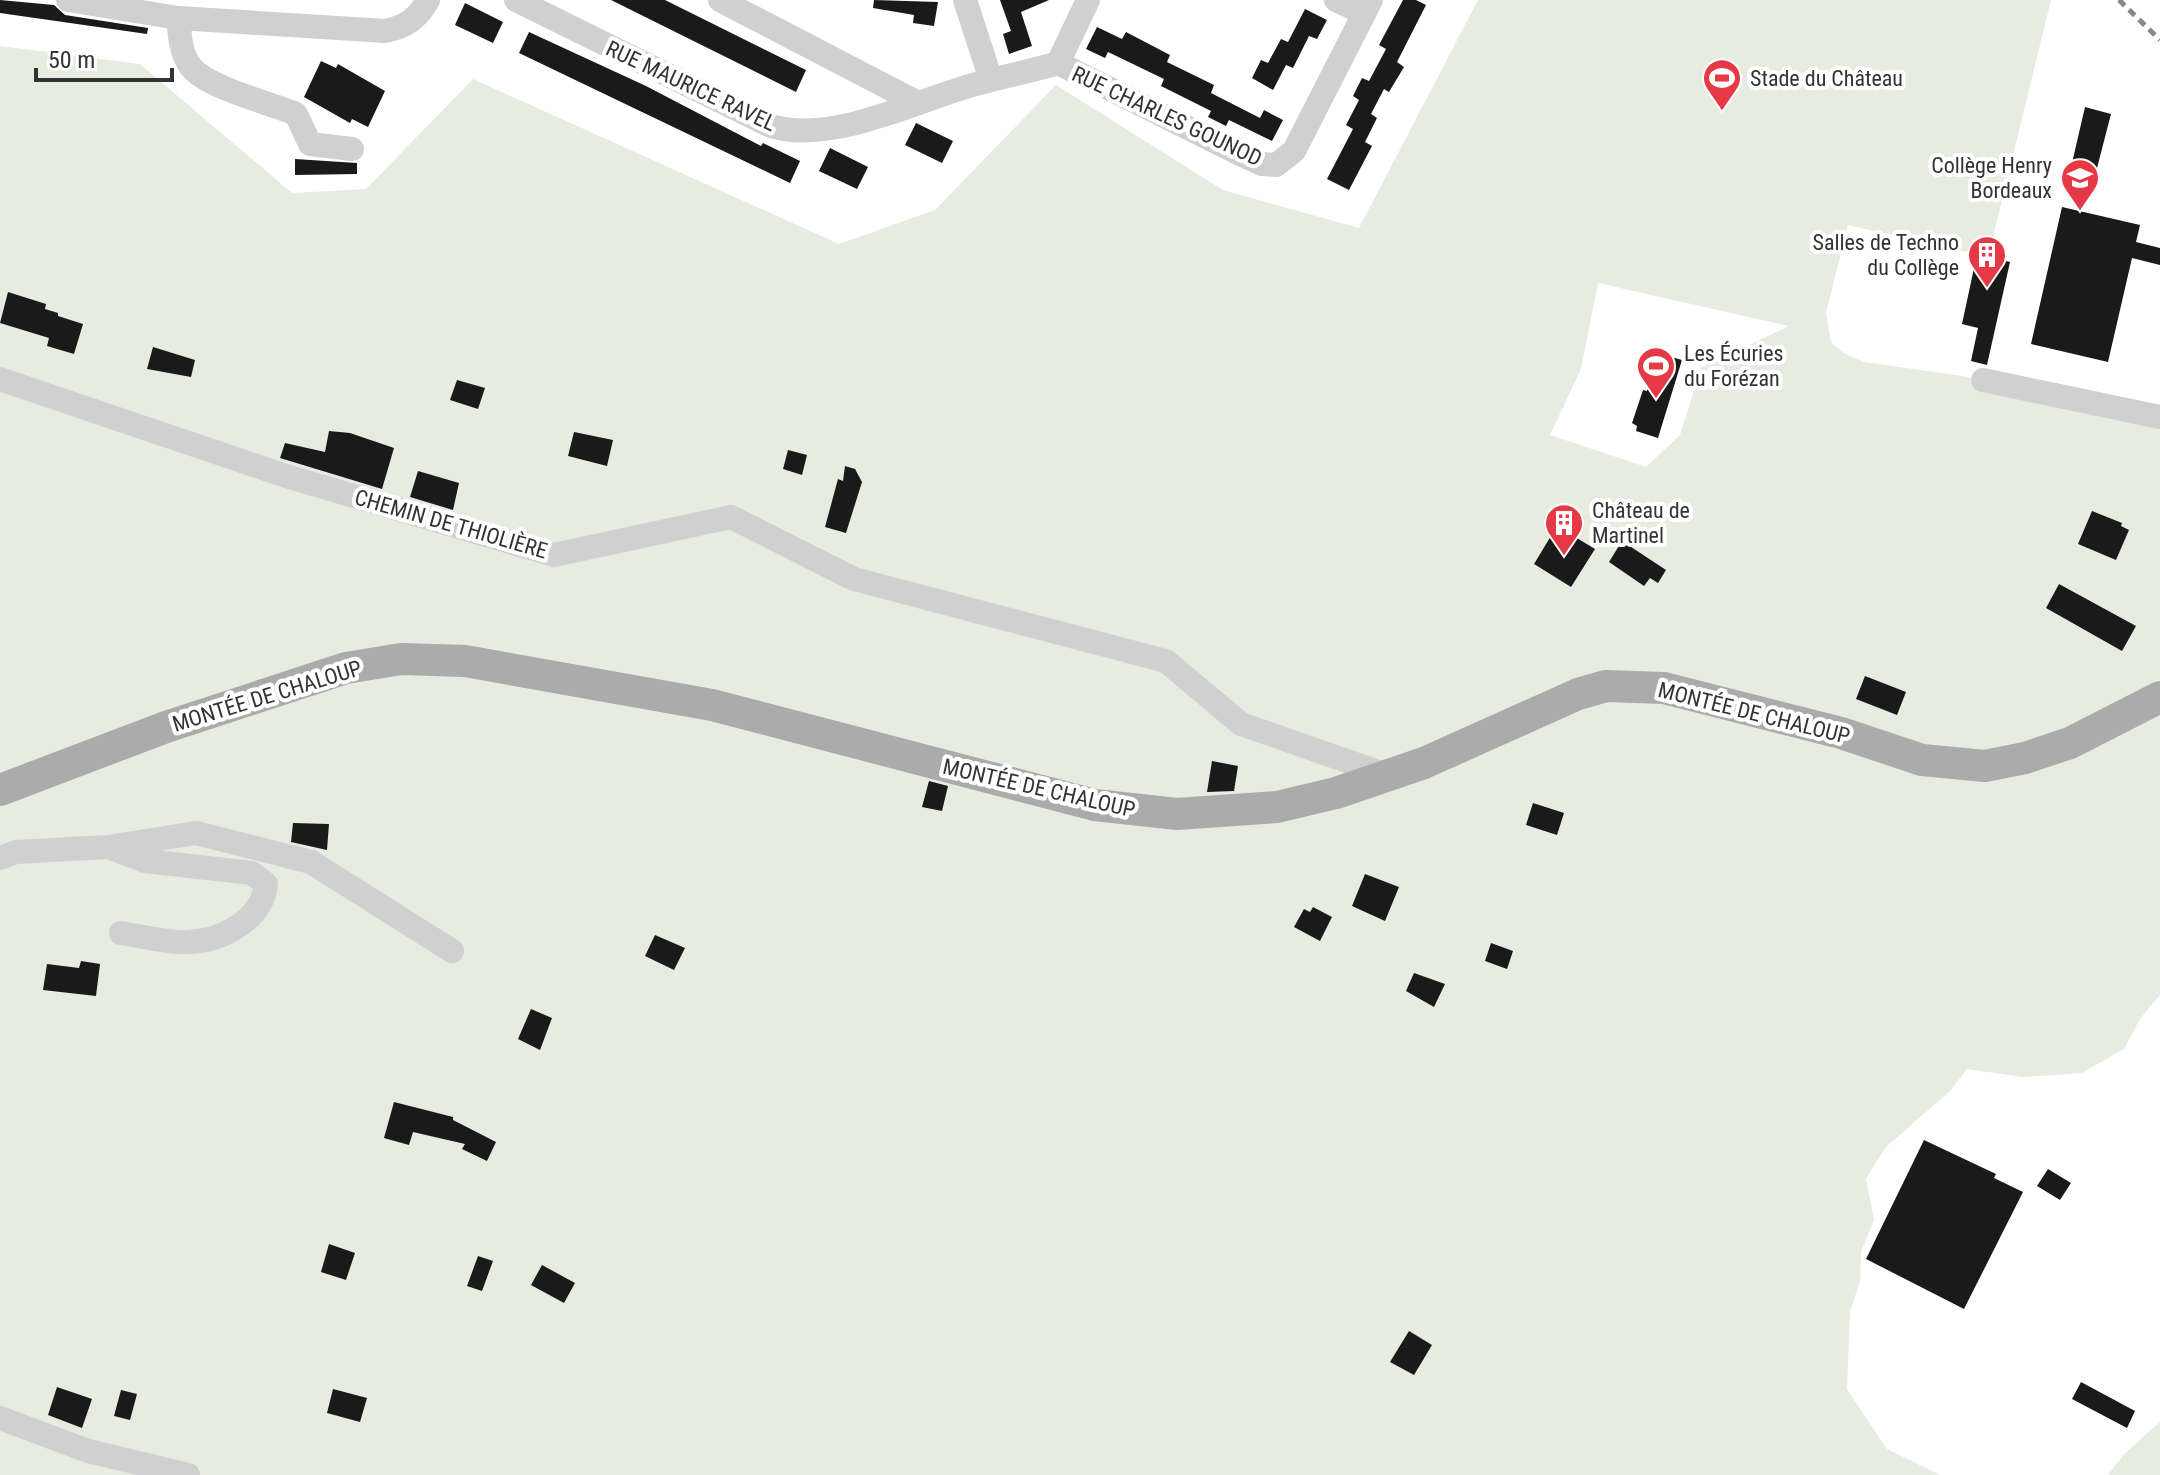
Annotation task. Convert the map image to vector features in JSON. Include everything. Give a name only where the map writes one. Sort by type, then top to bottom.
[{"type":"main road","name":"MONTÉE DE CHALOUP","points":[[0,790],[166,727],[346,668],[434,658],[547,674],[712,705],[1031,790],[1137,811],[1177,814],[1277,807],[1336,793],[1424,763],[1578,694],[1606,686],[1664,688],[1841,733],[1922,760],[1985,766],[2025,758],[2070,743],[2160,697]]},
{"type":"street","points":[[68,0],[178,18],[385,31],[402,28],[413,20],[428,0]]},
{"type":"street","name":"RUE MAURICE RAVEL","points":[[516,0],[771,126],[790,132],[829,129],[1058,63]]},
{"type":"street","points":[[720,0],[916,102]]},
{"type":"street","points":[[965,0],[991,80]]},
{"type":"street","points":[[1058,63],[1088,0]]},
{"type":"street","points":[[1336,0],[1368,7]]},
{"type":"street","name":"RUE CHARLES GOUNOD","points":[[1058,63],[1249,158],[1276,165],[1294,151],[1368,7]]},
{"type":"street","points":[[178,18],[182,52],[192,69],[210,80],[296,114],[310,144],[352,149]]},
{"type":"street","name":"CHEMIN DE THIOLIÈRE","points":[[0,379],[286,476],[554,555],[731,517],[854,579],[1166,661],[1241,724],[1387,775]]},
{"type":"street","points":[[1983,380],[2160,417]]},
{"type":"street","points":[[0,858],[16,852],[108,847],[196,833],[311,862],[452,951]]},
{"type":"street","points":[[108,847],[145,861],[252,873],[266,884],[264,901],[250,921],[223,933],[185,942],[121,933]]},
{"type":"street","points":[[0,1418],[88,1451],[188,1475]]},
{"type":"shaded area","points":[[1478,0],[2051,0],[1988,257],[1848,225],[1826,313],[1831,342],[1845,354],[1864,362],[1963,376],[2160,423],[2160,995],[2140,1019],[2124,1049],[2082,1073],[2023,1077],[1967,1069],[1950,1091],[1885,1148],[1866,1179],[1874,1220],[1861,1252],[1860,1282],[1850,1311],[1847,1389],[1887,1449],[1940,1475],[0,1475],[0,46],[140,64],[292,193],[366,189],[473,79],[839,244],[935,210],[1056,85],[1223,190],[1359,228]],"holes":[[[1598,283],[1789,326],[1701,368],[1680,435],[1646,467],[1550,435],[1581,369]]]},
{"type":"shaded area","points":[[2160,1422],[2160,1475],[2108,1475],[2124,1454]]},
{"type":"building","points":[[0,0],[54,5],[65,15],[148,28],[147,34],[0,13]]},
{"type":"building","points":[[611,0],[665,0],[806,70],[796,92]]},
{"type":"building","points":[[874,0],[938,2],[934,26],[913,23],[914,15],[873,8]]},
{"type":"building","points":[[1000,0],[1049,0],[1021,12],[1032,46],[1009,54],[1003,34],[1011,31]]},
{"type":"building","points":[[1403,0],[1416,0],[1426,5],[1397,62],[1404,67],[1389,92],[1384,89],[1371,114],[1377,118],[1365,142],[1372,146],[1349,190],[1327,179],[1353,129],[1346,125],[1359,100],[1353,96],[1362,78],[1369,81],[1386,49],[1379,45]]},
{"type":"building","points":[[465,3],[503,22],[493,43],[455,25]]},
{"type":"building","points":[[1305,9],[1327,20],[1317,39],[1309,36],[1293,68],[1286,65],[1273,90],[1252,78],[1261,60],[1268,63],[1281,39],[1288,42]]},
{"type":"building","points":[[1097,27],[1122,39],[1126,32],[1170,55],[1167,62],[1214,85],[1211,93],[1260,118],[1264,110],[1283,120],[1272,141],[1229,120],[1226,126],[1208,117],[1211,111],[1161,86],[1164,79],[1108,52],[1105,58],[1086,49]]},
{"type":"building","points":[[529,32],[646,86],[761,146],[763,143],[800,161],[790,183],[519,53]]},
{"type":"building","points":[[321,61],[336,68],[338,64],[385,91],[368,127],[352,119],[350,123],[304,97]]},
{"type":"building","points":[[2085,107],[2111,114],[2097,168],[2072,163]]},
{"type":"building","points":[[916,123],[953,141],[942,163],[905,145]]},
{"type":"building","points":[[830,148],[868,167],[857,189],[819,171]]},
{"type":"building","points":[[295,159],[357,163],[357,174],[295,175]]},
{"type":"building","points":[[2062,207],[2140,225],[2136,242],[2160,248],[2160,265],[2132,258],[2108,362],[2031,344]]},
{"type":"building","name":"Salles de Techno du Collège","points":[[1977,254],[2010,262],[1987,365],[1971,361],[1978,328],[1962,324]]},
{"type":"building","points":[[8,292],[46,304],[45,309],[83,324],[74,354],[47,346],[49,338],[0,323]]},
{"type":"building","points":[[153,347],[195,360],[191,377],[147,369]]},
{"type":"building","name":"Les Écuries du Forézan","points":[[1657,353],[1682,360],[1658,438],[1636,431],[1637,426],[1632,423],[1643,390],[1647,391]]},
{"type":"building","points":[[457,380],[485,388],[478,409],[450,400]]},
{"type":"building","points":[[329,431],[350,433],[394,448],[382,489],[280,458],[285,443],[325,452]]},
{"type":"building","points":[[574,432],[613,440],[607,466],[568,456]]},
{"type":"building","points":[[788,450],[807,455],[802,475],[783,469]]},
{"type":"building","points":[[845,466],[855,469],[862,482],[846,533],[825,527],[838,479],[843,481]]},
{"type":"building","points":[[418,471],[459,483],[453,510],[410,497]]},
{"type":"building","points":[[2092,511],[2122,523],[2121,526],[2129,530],[2116,560],[2078,544]]},
{"type":"building","name":"Château de Martinel","points":[[1557,526],[1595,549],[1571,587],[1534,564]]},
{"type":"building","points":[[1622,541],[1666,570],[1658,583],[1650,578],[1644,586],[1609,562]]},
{"type":"building","points":[[2059,584],[2136,626],[2122,651],[2046,608]]},
{"type":"building","points":[[1865,676],[1906,692],[1897,715],[1856,699]]},
{"type":"building","points":[[1212,761],[1238,766],[1234,791],[1207,792]]},
{"type":"building","points":[[929,781],[948,786],[942,811],[922,807]]},
{"type":"building","points":[[1533,803],[1564,813],[1557,835],[1526,825]]},
{"type":"building","points":[[293,823],[329,824],[327,850],[291,842]]},
{"type":"building","points":[[1365,874],[1399,887],[1385,921],[1352,906]]},
{"type":"building","points":[[1313,907],[1332,917],[1320,941],[1294,927],[1304,909],[1310,912]]},
{"type":"building","points":[[655,935],[685,948],[674,970],[645,956]]},
{"type":"building","points":[[1491,943],[1513,951],[1507,969],[1485,961]]},
{"type":"building","points":[[81,961],[100,964],[96,996],[43,990],[47,964],[79,968]]},
{"type":"building","points":[[1414,973],[1445,984],[1434,1007],[1406,991]]},
{"type":"building","points":[[531,1009],[552,1018],[540,1050],[518,1039]]},
{"type":"building","points":[[394,1102],[453,1117],[453,1120],[496,1142],[487,1161],[462,1149],[465,1144],[413,1132],[409,1145],[384,1138]]},
{"type":"building","points":[[1924,1140],[1996,1174],[1994,1178],[2023,1192],[1964,1309],[1866,1259]]},
{"type":"building","points":[[2048,1169],[2071,1183],[2060,1200],[2037,1186]]},
{"type":"building","points":[[329,1244],[355,1253],[346,1280],[321,1272]]},
{"type":"building","points":[[478,1256],[493,1261],[482,1291],[467,1286]]},
{"type":"building","points":[[542,1265],[575,1283],[564,1303],[531,1285]]},
{"type":"building","points":[[1409,1331],[1432,1345],[1414,1375],[1390,1362]]},
{"type":"building","points":[[2081,1382],[2135,1411],[2127,1428],[2072,1399]]},
{"type":"building","points":[[57,1387],[92,1399],[82,1428],[48,1415]]},
{"type":"building","points":[[333,1389],[367,1398],[360,1422],[327,1413]]},
{"type":"building","points":[[121,1390],[137,1394],[130,1420],[114,1416]]},
{"type":"railway","points":[[2119,0],[2160,40]]},
{"type":"place","name":"Stade du Château","points":[[1722,112]]},
{"type":"place","name":"Collège Henry Bordeaux","points":[[2080,212]]},
{"type":"place","name":"Salles de Techno du Collège","points":[[1987,289]]},
{"type":"place","name":"Les Écuries du Forézan","points":[[1656,400]]},
{"type":"place","name":"Château de Martinel","points":[[1564,557]]}]
